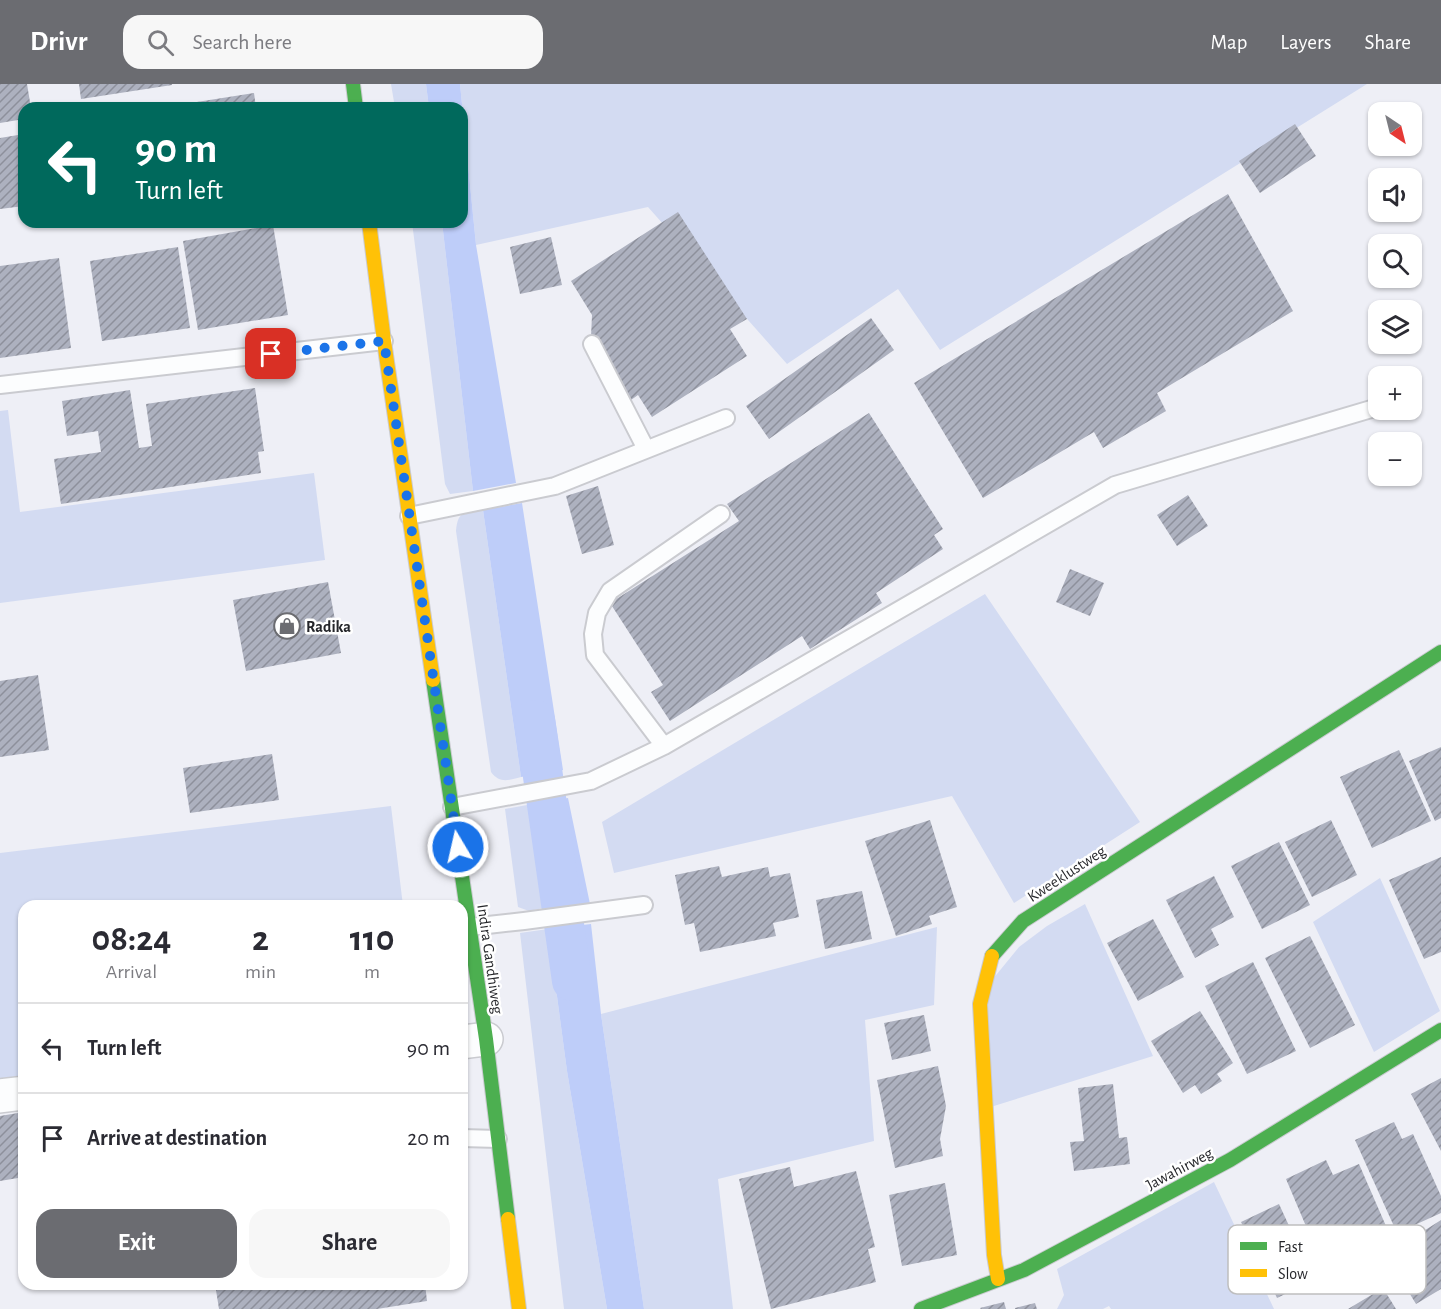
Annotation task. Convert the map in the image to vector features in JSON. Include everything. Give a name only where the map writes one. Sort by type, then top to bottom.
[{"type":"street","points":[[353,84],[355,102]]},
{"type":"street","name":"Indira Gandhiweg","points":[[370,228],[409,516],[466,900]]},
{"type":"street","name":"Kweeklustweg","points":[[998,1280],[994,1255],[980,1004],[991,957],[1023,921],[1441,652]]},
{"type":"street","name":"Indira Gandhiweg","points":[[468,914],[474,1040],[498,1139],[519,1309]]},
{"type":"street","name":"Jawahirweg","points":[[921,1309],[1024,1270],[1230,1160],[1441,1030]]},
{"type":"street","points":[[0,1096],[18,1094]]},
{"type":"lane","points":[[0,385],[384,341]]},
{"type":"lane","points":[[592,344],[646,449]]},
{"type":"lane","points":[[452,807],[591,781],[664,746],[1115,486],[1368,409]]},
{"type":"lane","points":[[409,516],[555,486],[726,418]]},
{"type":"lane","points":[[664,746],[595,655],[593,634],[597,613],[610,591],[720,514]]},
{"type":"lane","points":[[470,927],[644,905]]},
{"type":"lane","points":[[468,1137],[498,1139]]},
{"type":"shaded area","points":[[391,84],[426,84],[428,102],[394,102]]},
{"type":"shaded area","points":[[460,84],[1367,84],[940,350],[898,289],[787,364],[648,207],[476,245],[468,164],[468,102],[462,102]]},
{"type":"shaded area","points":[[413,228],[443,228],[473,491],[450,494],[445,484]]},
{"type":"shaded area","points":[[8,410],[20,512],[314,473],[325,560],[0,603],[0,411]]},
{"type":"shaded area","points":[[483,510],[521,777],[509,780],[501,780],[491,772],[456,531],[460,516],[467,512]]},
{"type":"shaded area","points":[[985,594],[1140,822],[1014,903],[952,796],[614,873],[602,822]]},
{"type":"shaded area","points":[[527,805],[548,907],[529,911],[518,907],[505,809]]},
{"type":"shaded area","points":[[391,806],[402,900],[18,900],[18,1082],[0,1084],[0,853]]},
{"type":"shaded area","points":[[1380,878],[1440,1011],[1374,1052],[1313,922]]},
{"type":"shaded area","points":[[1085,904],[1153,1056],[981,1110],[979,996],[1019,947],[1047,926]]},
{"type":"shaded area","points":[[937,927],[934,1005],[865,1020],[874,1141],[718,1179],[733,1309],[644,1309],[601,1014]]},
{"type":"shaded area","points":[[548,929],[567,1071],[607,1309],[564,1309],[520,933]]},
{"type":"shaded area","points":[[1214,1182],[1234,1225],[1228,1225],[1228,1294],[1267,1294],[1274,1309],[1111,1309],[1109,1306],[1103,1309],[1057,1309],[1064,1295],[1057,1269]]},
{"type":"water","points":[[426,84],[460,84],[462,102],[428,102]]},
{"type":"water","points":[[468,164],[476,245],[516,483],[473,491],[443,228],[468,228]]},
{"type":"water","points":[[522,503],[563,770],[521,777],[483,510]]},
{"type":"water","points":[[568,798],[590,904],[548,907],[527,805]]},
{"type":"water","points":[[591,924],[601,1014],[644,1309],[607,1309],[567,1071],[548,929]]},
{"type":"building","points":[[0,84],[27,84],[30,102],[18,102],[18,120],[0,123]]},
{"type":"building","points":[[79,84],[172,84],[172,85],[81,99]]},
{"type":"building","points":[[254,93],[255,102],[197,102]]},
{"type":"building","points":[[1295,124],[1316,156],[1260,193],[1239,161]]},
{"type":"building","points":[[18,135],[18,207],[0,209],[0,138]]},
{"type":"building","points":[[1228,194],[1293,311],[1157,393],[1166,411],[1103,448],[1094,432],[983,498],[914,383]]},
{"type":"building","points":[[678,212],[747,319],[730,329],[747,356],[652,417],[638,395],[631,400],[591,337],[592,315],[571,281]]},
{"type":"building","points":[[256,228],[274,228],[288,315],[198,330],[183,241]]},
{"type":"building","points":[[551,237],[562,285],[520,294],[510,247]]},
{"type":"building","points":[[178,247],[190,328],[102,341],[90,261]]},
{"type":"building","points":[[59,258],[71,348],[0,358],[0,266]]},
{"type":"building","points":[[871,318],[894,350],[769,439],[746,406]]},
{"type":"building","points":[[255,388],[264,451],[258,452],[261,473],[61,504],[54,459],[101,452],[98,431],[67,436],[62,401],[130,390],[139,448],[152,446],[146,404]]},
{"type":"building","points":[[869,413],[943,529],[934,535],[943,549],[876,593],[882,603],[810,649],[802,636],[670,721],[651,692],[663,685],[610,603],[739,521],[727,504]]},
{"type":"building","points":[[598,486],[614,545],[582,554],[566,496]]},
{"type":"building","points":[[1188,495],[1208,526],[1177,546],[1157,515]]},
{"type":"building","points":[[1070,569],[1104,583],[1090,616],[1056,602]]},
{"type":"building","name":"Radika","points":[[328,582],[341,653],[246,671],[233,600]]},
{"type":"building","points":[[38,675],[49,750],[0,757],[0,681]]},
{"type":"building","points":[[1441,747],[1441,818],[1435,821],[1409,761]]},
{"type":"building","points":[[1399,750],[1431,821],[1372,848],[1340,777]]},
{"type":"building","points":[[272,754],[279,800],[190,813],[183,768]]},
{"type":"building","points":[[930,820],[957,907],[929,916],[932,924],[896,936],[865,841]]},
{"type":"building","points":[[1331,820],[1357,875],[1312,897],[1285,842]]},
{"type":"building","points":[[1279,842],[1310,905],[1262,929],[1231,866]]},
{"type":"building","points":[[1441,857],[1441,952],[1424,959],[1389,880]]},
{"type":"building","points":[[719,866],[722,877],[768,867],[770,877],[790,873],[799,917],[773,923],[776,936],[700,952],[694,923],[685,925],[675,875]]},
{"type":"building","points":[[1214,876],[1234,917],[1211,929],[1219,945],[1195,958],[1166,900]]},
{"type":"building","points":[[862,891],[872,939],[825,949],[816,900]]},
{"type":"building","points":[[1153,919],[1184,977],[1138,1001],[1107,943]]},
{"type":"building","points":[[1310,936],[1355,1025],[1310,1048],[1265,958]]},
{"type":"building","points":[[1253,962],[1296,1051],[1247,1074],[1205,986]]},
{"type":"building","points":[[1200,1011],[1233,1063],[1217,1074],[1222,1081],[1201,1094],[1195,1085],[1183,1093],[1151,1041]]},
{"type":"building","points":[[924,1015],[931,1051],[892,1060],[884,1023]]},
{"type":"building","points":[[938,1066],[946,1106],[940,1139],[943,1156],[895,1168],[877,1080]]},
{"type":"building","points":[[1441,1078],[1441,1151],[1411,1094]]},
{"type":"building","points":[[1113,1084],[1119,1138],[1127,1137],[1130,1164],[1074,1171],[1070,1142],[1084,1141],[1078,1088]]},
{"type":"building","points":[[18,1113],[18,1178],[0,1181],[0,1116]]},
{"type":"building","points":[[1394,1122],[1402,1139],[1413,1134],[1441,1196],[1441,1213],[1415,1225],[1393,1225],[1355,1140]]},
{"type":"building","points":[[1326,1160],[1333,1175],[1359,1164],[1386,1225],[1305,1225],[1286,1179]]},
{"type":"building","points":[[790,1167],[794,1187],[856,1171],[875,1247],[868,1249],[876,1282],[771,1309],[739,1179]]},
{"type":"building","points":[[945,1183],[957,1255],[902,1266],[889,1195]]},
{"type":"building","points":[[1279,1204],[1289,1225],[1242,1225],[1241,1222]]},
{"type":"building","points":[[1441,1220],[1441,1289],[1416,1304],[1410,1294],[1426,1294],[1426,1230]]},
{"type":"building","points":[[216,1290],[426,1290],[427,1301],[377,1309],[219,1309]]},
{"type":"building","points":[[1373,1294],[1387,1294],[1396,1309],[1348,1309]]},
{"type":"building","points":[[1004,1302],[1006,1309],[980,1308]]},
{"type":"building","points":[[1035,1303],[1037,1309],[1015,1309],[1015,1308]]},
{"type":"waterway","points":[[535,720],[572,981]]},
{"type":"traffic: fast","points":[[353,84],[355,102]]},
{"type":"traffic: fast","points":[[992,956],[1023,921],[1441,652]]},
{"type":"traffic: fast","points":[[433,680],[465,900]]},
{"type":"traffic: fast","points":[[468,917],[486,1039],[508,1219]]},
{"type":"traffic: fast","points":[[921,1309],[1024,1270],[1230,1160],[1441,1030]]},
{"type":"traffic: slow","points":[[370,228],[433,680]]},
{"type":"traffic: slow","points":[[992,956],[980,1004],[994,1255],[998,1279]]},
{"type":"traffic: slow","points":[[508,1219],[519,1309]]},
{"type":"place","name":"Radika","points":[[287,626]]},
{"type":"route","points":[[271,354],[384,341],[458,847]]}]
